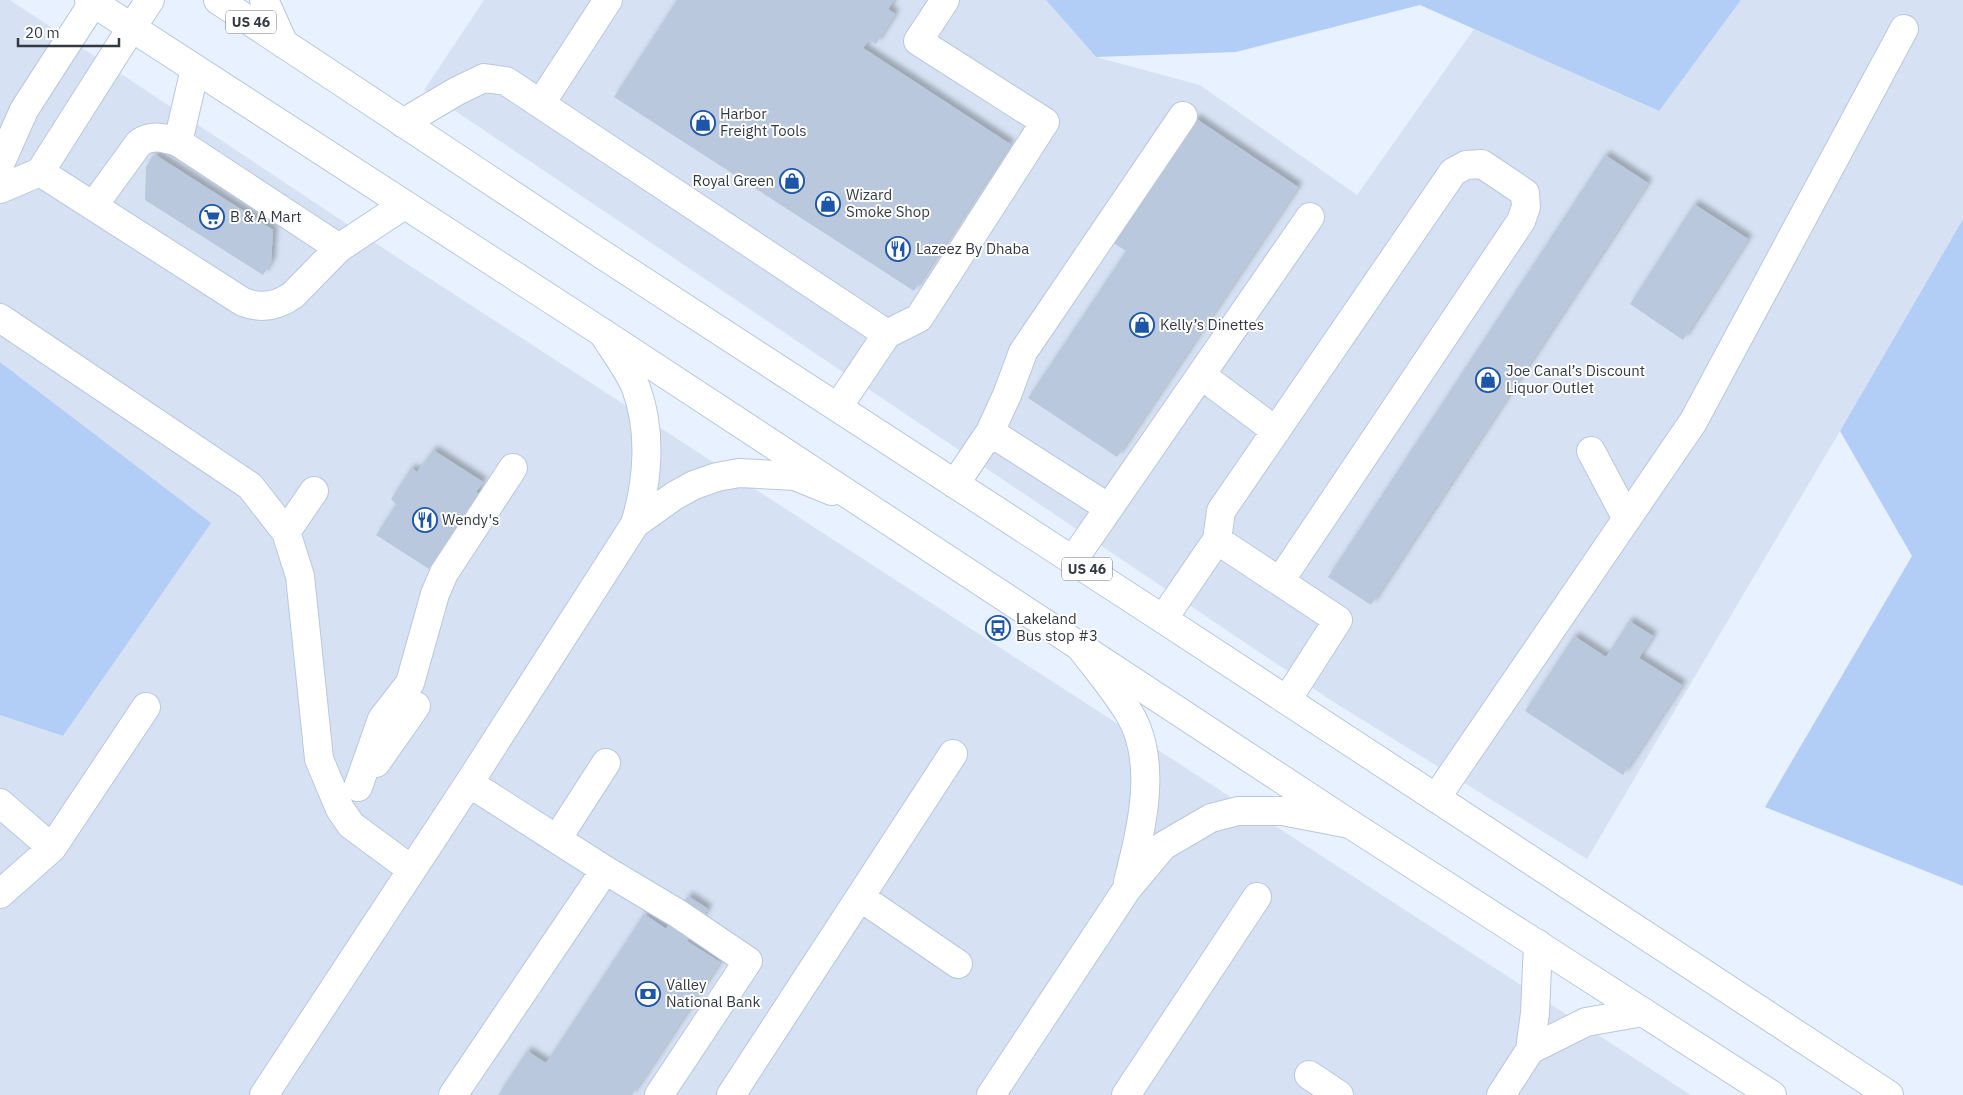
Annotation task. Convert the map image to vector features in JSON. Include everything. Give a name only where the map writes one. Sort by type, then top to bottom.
[{"type":"main road","points":[[0,189],[40,172],[150,0]]},
{"type":"main road","name":"US 46","points":[[218,0],[1889,1095]]},
{"type":"main road","points":[[264,0],[284,44]]},
{"type":"main road","points":[[541,103],[608,0]]},
{"type":"main road","points":[[838,407],[887,334],[919,318],[1045,122],[918,42],[946,0]]},
{"type":"main road","points":[[0,164],[24,110],[93,1],[603,333],[1350,824],[1772,1095]]},
{"type":"main road","points":[[1436,798],[1692,422],[1904,29]]},
{"type":"main road","points":[[178,142],[195,69]]},
{"type":"main road","points":[[403,123],[457,90],[484,78],[506,81],[887,334]]},
{"type":"main road","points":[[955,484],[990,432],[1007,395],[1023,352],[1183,116]]},
{"type":"main road","points":[[94,205],[139,143],[156,137],[178,142],[339,248]]},
{"type":"main road","points":[[1164,619],[1217,540],[1222,511],[1453,172],[1466,165],[1482,164],[1525,193],[1526,207],[1521,221],[1280,581]]},
{"type":"main road","points":[[40,172],[243,302],[251,305],[270,306],[286,300],[339,248],[404,205]]},
{"type":"main road","points":[[1073,560],[1310,217]]},
{"type":"main road","points":[[0,318],[250,486],[286,532],[300,576],[319,758],[340,810],[351,825],[412,870]]},
{"type":"main road","points":[[264,1095],[469,783],[635,524],[642,500],[647,455],[642,409],[636,387],[603,333]]},
{"type":"main road","points":[[1201,375],[1276,431]]},
{"type":"main road","points":[[990,432],[1109,508]]},
{"type":"main road","points":[[1591,450],[1626,519]]},
{"type":"main road","points":[[358,787],[382,718],[410,683],[435,594],[444,573],[513,468]]},
{"type":"main road","points":[[635,524],[674,496],[694,485],[717,477],[739,473],[796,476],[861,502]]},
{"type":"main road","points":[[286,532],[314,491]]},
{"type":"main road","points":[[1217,540],[1338,620],[1286,700]]},
{"type":"main road","points":[[1081,648],[1130,714],[1144,758],[1146,781],[1144,804],[1139,838],[1127,888]]},
{"type":"main road","points":[[340,810],[416,706]]},
{"type":"main road","points":[[0,894],[52,848],[146,707]]},
{"type":"main road","points":[[731,1095],[953,754]]},
{"type":"main road","points":[[557,839],[606,764]]},
{"type":"main road","points":[[469,783],[604,870],[677,913],[748,962],[659,1095]]},
{"type":"main road","points":[[0,803],[52,848]]},
{"type":"main road","points":[[991,1095],[1127,888],[1163,846],[1211,818],[1238,811],[1282,811],[1350,824]]},
{"type":"main road","points":[[453,1095],[604,870]]},
{"type":"main road","points":[[860,897],[958,964]]},
{"type":"main road","points":[[1126,1095],[1257,897]]},
{"type":"main road","points":[[1506,1093],[1530,1050],[1535,1013],[1538,944]]},
{"type":"main road","points":[[1530,1050],[1586,1022],[1643,1012]]},
{"type":"main road","points":[[1309,1076],[1339,1095]]},
{"type":"shaded area","points":[[0,0],[10,0],[395,256],[1691,1095],[0,1095],[0,715],[63,736],[210,523],[0,362]]},
{"type":"shaded area","points":[[484,0],[1046,0],[1096,57],[1200,85],[1357,195],[1474,29],[1658,111],[1741,0],[1963,0],[1963,219],[1587,859],[1332,701],[424,90]]},
{"type":"shaded area","points":[[1046,0],[1741,0],[1659,111],[1420,5],[1236,52],[1096,57]]},
{"type":"shaded area","points":[[1963,219],[1963,886],[1765,807],[1912,556],[1840,431]]},
{"type":"shaded area","points":[[0,362],[211,523],[63,736],[0,715]]},
{"type":"building","points":[[677,0],[894,0],[888,9],[895,14],[876,44],[869,40],[863,48],[1010,144],[914,291],[614,97]]},
{"type":"building","name":"Kelly’s Dinettes","points":[[1195,118],[1298,187],[1117,457],[1028,398],[1126,251],[1112,242]]},
{"type":"building","points":[[154,154],[273,230],[271,262],[263,275],[145,200],[146,167]]},
{"type":"building","name":"Joe Canal’s Discount Liquor Outlet","points":[[1605,155],[1648,183],[1371,605],[1328,577]]},
{"type":"building","points":[[1694,204],[1748,239],[1683,340],[1630,304]]},
{"type":"building","name":"Wendy's","points":[[433,450],[483,482],[476,492],[480,495],[445,549],[442,548],[429,569],[376,535],[396,504],[391,499],[411,468],[417,472]]},
{"type":"building","points":[[1629,621],[1653,636],[1639,658],[1682,685],[1623,775],[1525,711],[1574,636],[1606,657]]},
{"type":"building","points":[[688,896],[708,909],[687,941],[720,962],[632,1095],[498,1095],[527,1051],[546,1063],[644,914],[666,929]]},
{"type":"place","name":"Harbor Freight Tools","points":[[703,123]]},
{"type":"place","name":"Royal Green","points":[[792,181]]},
{"type":"place","name":"Wizard Smoke Shop","points":[[828,204]]},
{"type":"place","name":"B & A Mart","points":[[212,217]]},
{"type":"place","name":"Lazeez By Dhaba","points":[[898,249]]},
{"type":"place","name":"Kelly’s Dinettes","points":[[1142,325]]},
{"type":"place","name":"Joe Canal’s Discount Liquor Outlet","points":[[1488,380]]},
{"type":"place","name":"Wendy's","points":[[425,520]]},
{"type":"place","name":"Lakeland Bus stop #3","points":[[998,628]]},
{"type":"place","name":"Valley National Bank","points":[[648,994]]}]
